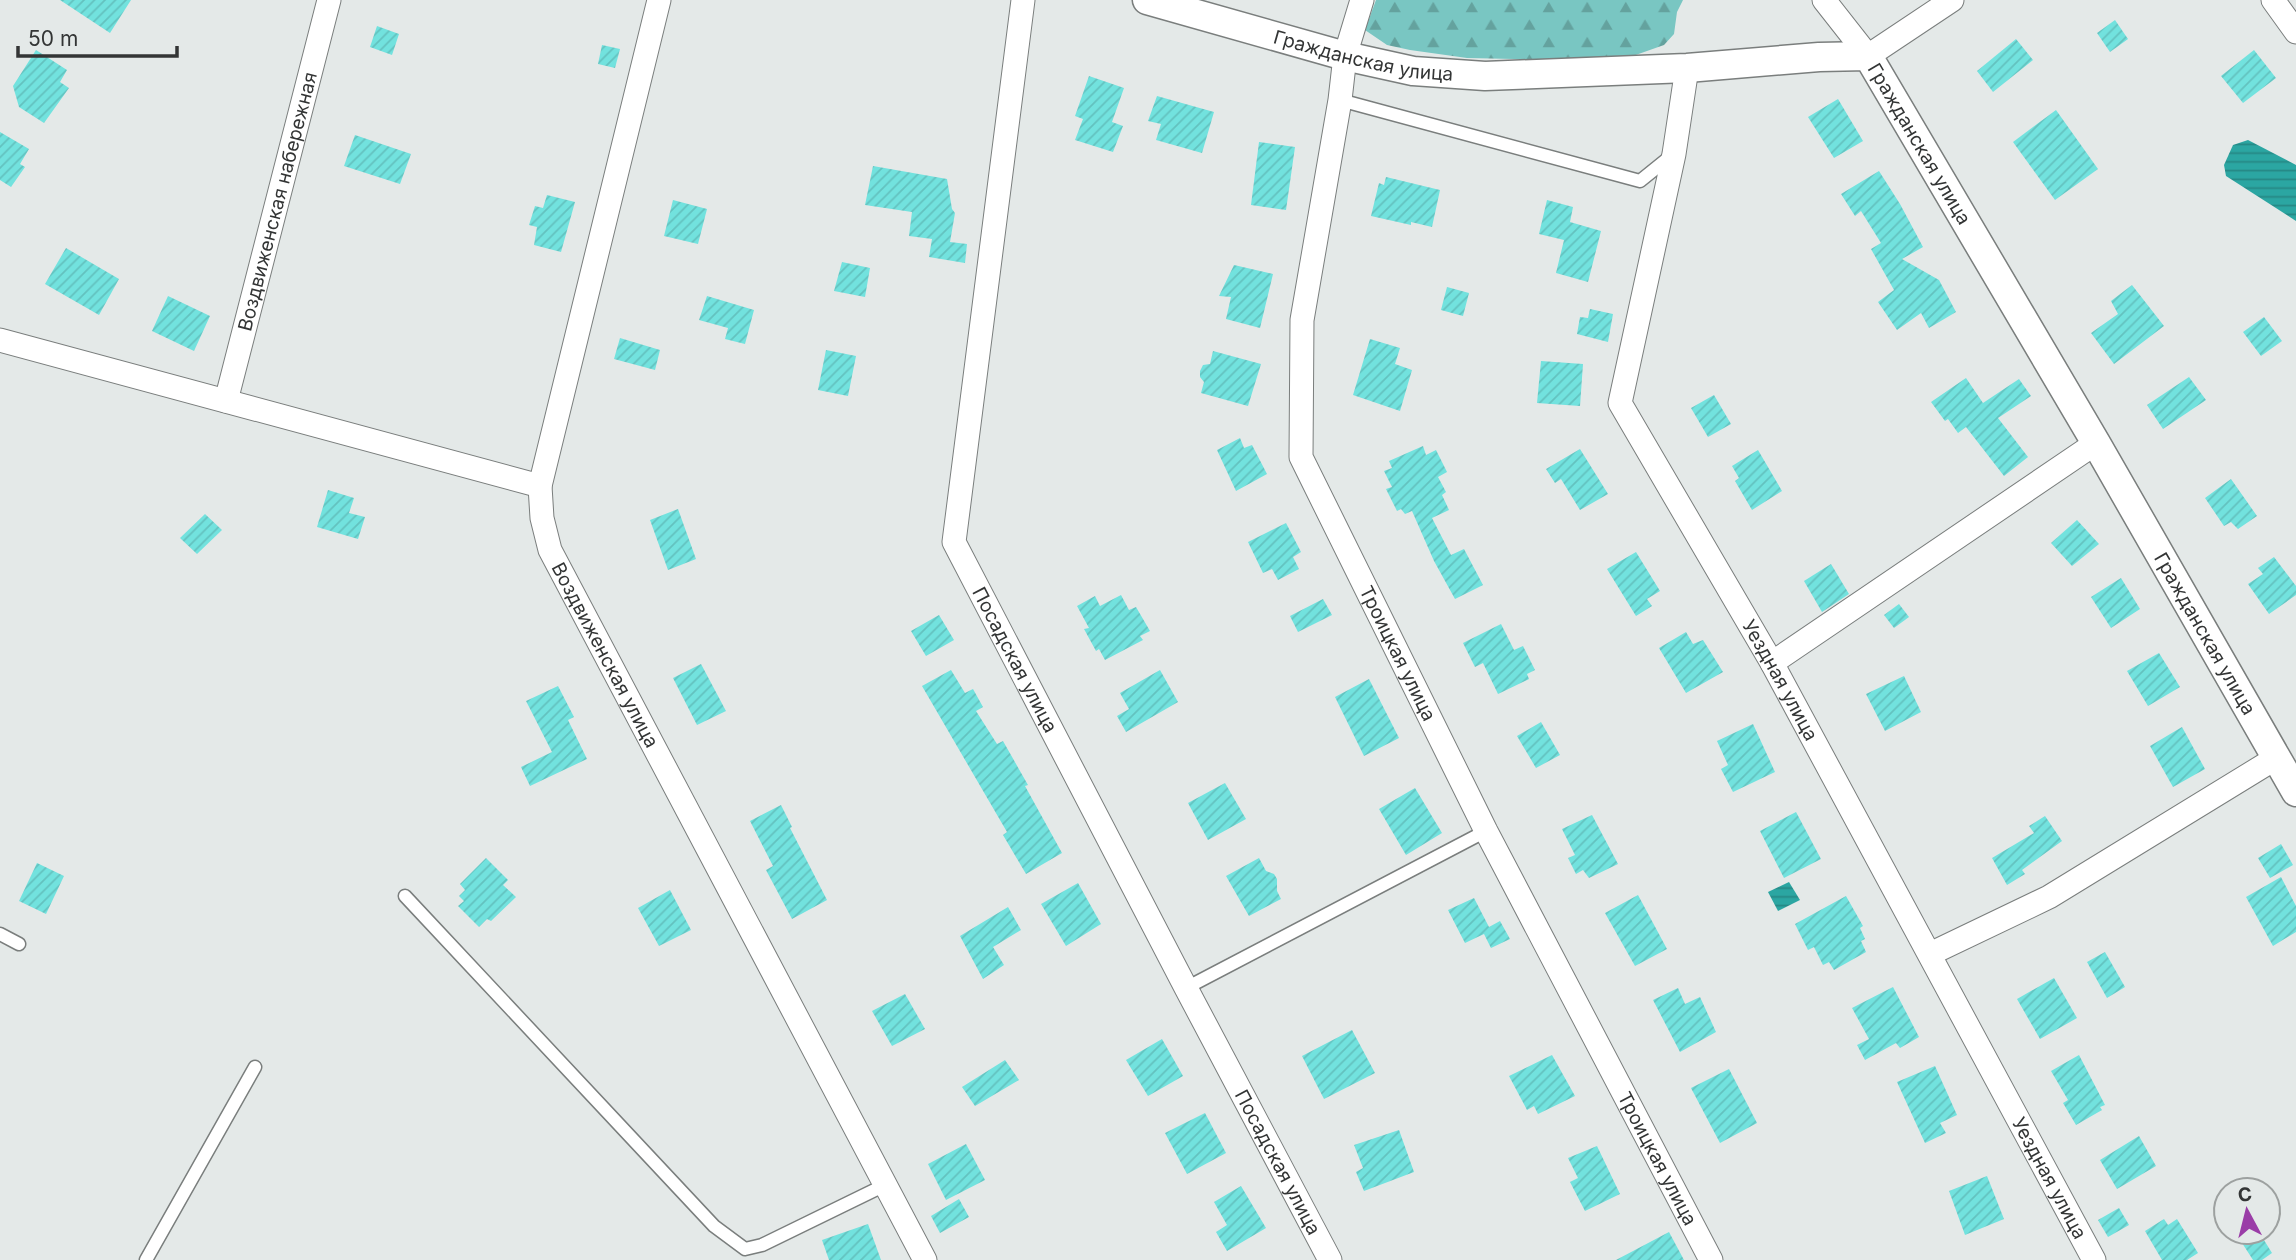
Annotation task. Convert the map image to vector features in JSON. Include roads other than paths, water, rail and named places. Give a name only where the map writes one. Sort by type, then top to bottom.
[{"type":"street","name":"Воздвиженская набережная","points":[[226,401],[329,0]]},
{"type":"street","name":"Воздвиженская улица","points":[[659,0],[540,486],[542,519],[550,550],[925,1260]]},
{"type":"street","name":"Посадская улица","points":[[1023,0],[954,542],[1330,1260]]},
{"type":"street","name":"Гражданская улица","points":[[1147,0],[1345,56],[1413,71],[1485,76],[1687,68],[1819,57],[1868,56],[2296,792]]},
{"type":"street","name":"Троицкая улица","points":[[1362,0],[1345,56],[1340,100],[1302,320],[1301,457],[1486,831],[1711,1260]]},
{"type":"street","points":[[1824,0],[1868,56],[1952,0]]},
{"type":"street","points":[[2273,0],[2296,32]]},
{"type":"street","name":"Уездная улица","points":[[1687,68],[1674,154],[1620,403],[1772,663],[2094,1260]]},
{"type":"street","points":[[0,340],[540,486]]},
{"type":"street","points":[[1772,663],[2095,443]]},
{"type":"street","points":[[1930,954],[2049,897],[2276,758]]},
{"type":"lane","points":[[1340,100],[1640,181],[1674,154]]},
{"type":"lane","points":[[1186,988],[1486,831]]},
{"type":"lane","points":[[405,896],[714,1226],[745,1249],[762,1245],[885,1185]]},
{"type":"lane","points":[[0,934],[19,944]]},
{"type":"lane","points":[[146,1260],[255,1067]]}]
